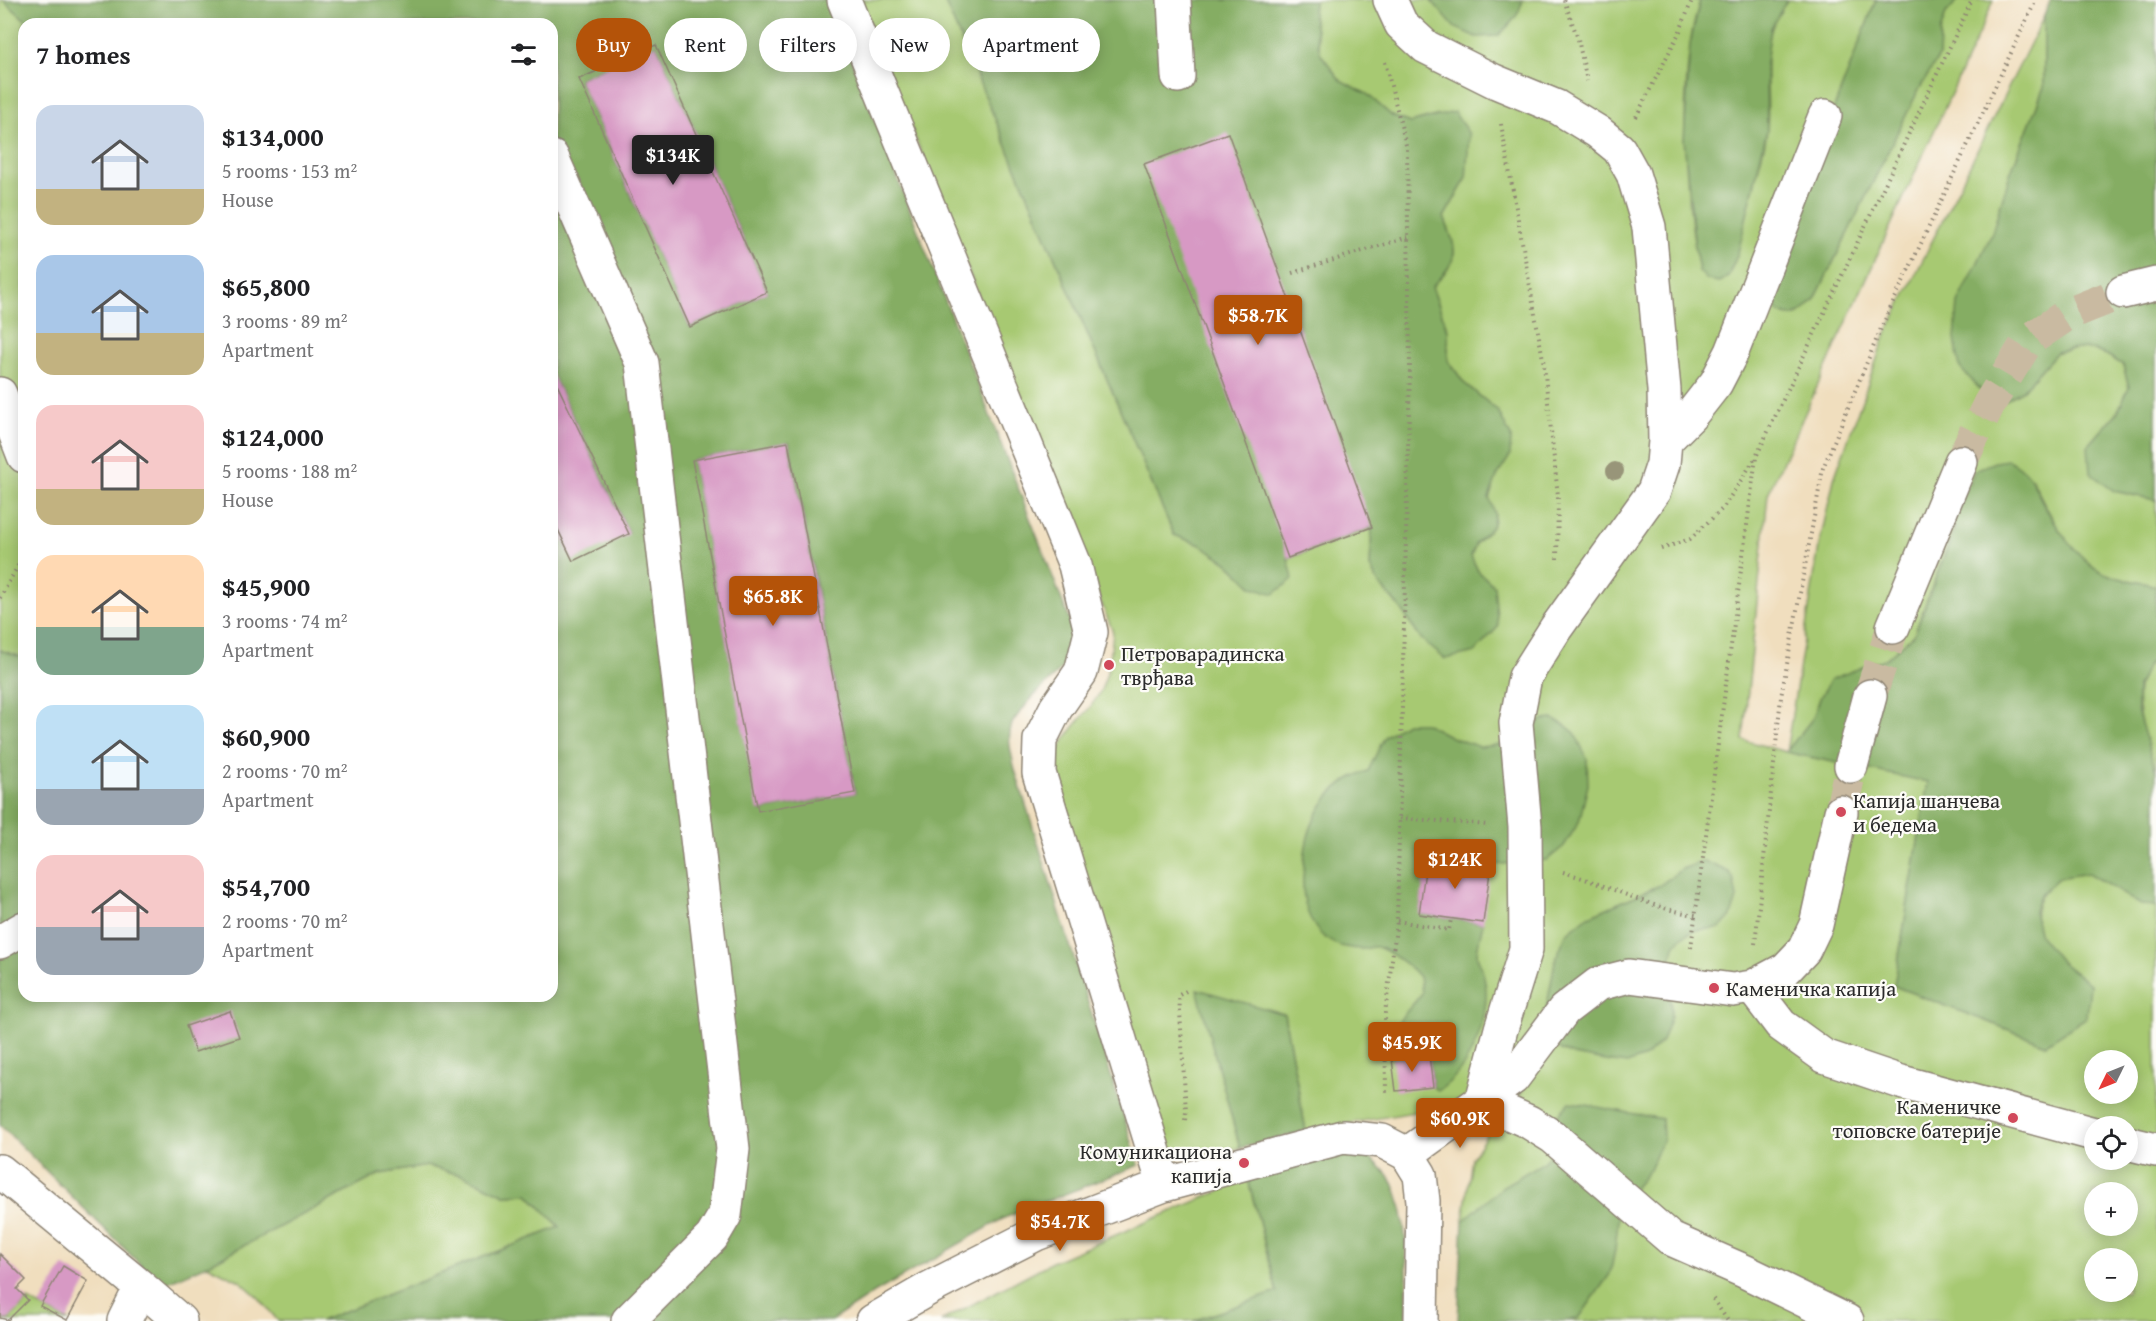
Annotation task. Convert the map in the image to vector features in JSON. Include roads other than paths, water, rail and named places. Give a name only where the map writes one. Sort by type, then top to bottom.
[{"type":"street","points":[[844,0],[1075,565],[1091,632],[1081,672],[1056,708],[1040,740],[1039,773],[1164,1185]]},
{"type":"street","points":[[1174,0],[1178,76]]},
{"type":"street","points":[[1390,0],[1401,24],[1426,47],[1494,81],[1557,107],[1609,140],[1633,174],[1649,227],[1664,390],[1663,464],[1654,491],[1556,628],[1526,677],[1516,723],[1525,827],[1527,949],[1500,1029],[1482,1101]]},
{"type":"street","points":[[1665,441],[1691,415],[1716,383],[1732,352],[1825,116]]},
{"type":"street","points":[[558,171],[642,363],[733,1149],[725,1215],[712,1237],[628,1321]]},
{"type":"street","points":[[2122,292],[2156,284]]},
{"type":"street","points":[[0,394],[18,440]]},
{"type":"street","points":[[1893,627],[1961,462]]},
{"type":"street","points":[[1851,766],[1870,696]]},
{"type":"street","points":[[1407,1154],[1513,1078],[1564,1010],[1598,984],[1629,976],[1733,990],[1752,987],[1786,969],[1804,950],[1816,925],[1841,812]]},
{"type":"street","points":[[0,942],[18,932]]},
{"type":"street","points":[[1752,987],[1781,1025],[1824,1056],[1901,1082],[2084,1131]]},
{"type":"street","points":[[1482,1101],[1528,1122],[1553,1137],[1671,1239],[1744,1270],[1847,1321]]},
{"type":"street","points":[[873,1321],[928,1289],[1036,1234],[1164,1185],[1343,1137],[1382,1141],[1407,1154],[1420,1175],[1423,1201],[1421,1321]]},
{"type":"street","points":[[2138,1146],[2156,1150]]},
{"type":"street","points":[[0,1171],[180,1321]]},
{"type":"street","points":[[124,1321],[141,1287]]},
{"type":"tunnel","points":[[1961,462],[1989,404],[2028,341],[2068,314],[2123,292]]},
{"type":"tunnel","points":[[1870,696],[1893,627]]},
{"type":"tunnel","points":[[1841,812],[1851,766]]},
{"type":"place","name":"Петроварадинска тврђава","points":[[1109,665]]},
{"type":"place","name":"Капија шанчева и бедема","points":[[1841,812]]},
{"type":"place","name":"Каменичка капија","points":[[1714,988]]},
{"type":"place","name":"Каменичке топовске батерије","points":[[2013,1118]]},
{"type":"place","name":"Комуникациона капија","points":[[1244,1163]]}]
